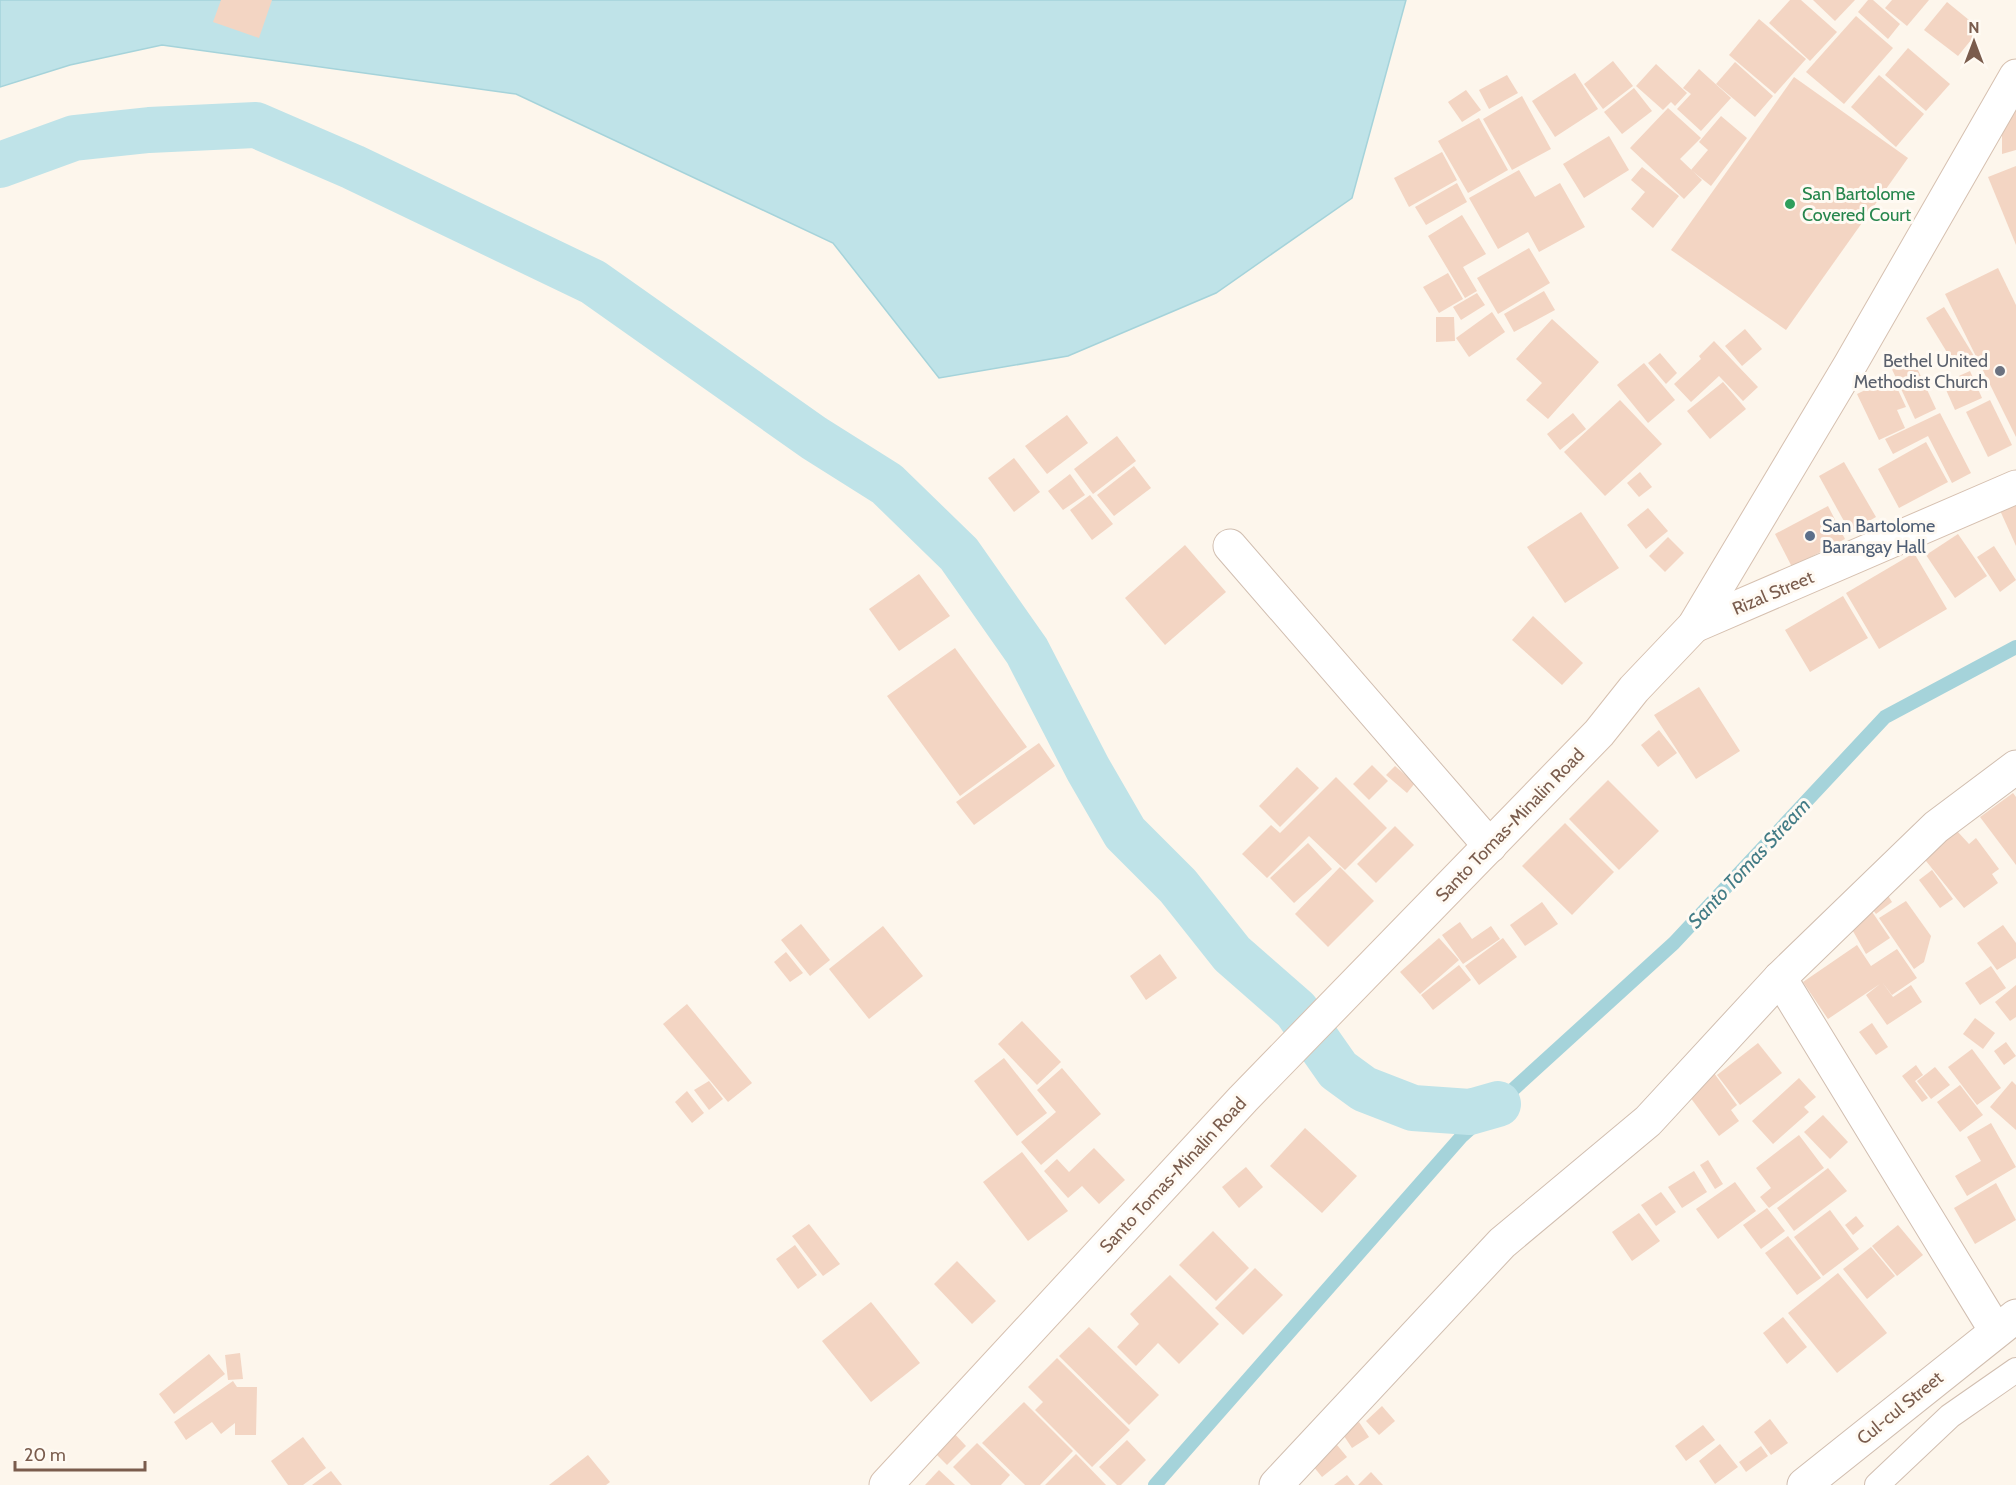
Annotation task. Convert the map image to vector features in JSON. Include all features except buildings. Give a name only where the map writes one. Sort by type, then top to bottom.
[{"type":"street","name":"Santo Tomas-Minalin Road","points":[[886,1485],[1243,1100],[1599,733],[1634,689],[1694,626],[1850,365],[2016,76]]},
{"type":"street","name":"Rizal Street","points":[[1694,626],[2016,487]]},
{"type":"street","points":[[1230,546],[1490,846]]},
{"type":"street","points":[[1275,1485],[1502,1243],[1648,1120],[1780,978],[1936,827],[2016,767]]},
{"type":"street","points":[[1780,978],[2006,1324]]},
{"type":"street","name":"Cul-cul Street","points":[[1804,1485],[2006,1324]]},
{"type":"lane","points":[[1877,1485],[1950,1416],[2016,1370]]},
{"type":"water","points":[[0,0],[1406,0],[1352,198],[1216,293],[1068,356],[939,378],[833,243],[516,94],[162,45],[70,65],[0,87]]},
{"type":"waterway","points":[[0,165],[74,138],[149,130],[256,125],[353,167],[593,282],[814,438],[887,484],[959,554],[1027,651],[1088,769],[1125,833],[1178,886],[1232,954],[1296,1010],[1338,1070],[1364,1089],[1413,1108],[1470,1112],[1498,1104]]},
{"type":"waterway","name":"Santo Tomas Stream","points":[[1155,1485],[1462,1136],[1674,943],[1885,717],[2016,647]]},
{"type":"place","name":"San Bartolome Covered Court","points":[[1790,204]]},
{"type":"place","name":"Bethel United Methodist Church","points":[[2000,371]]},
{"type":"place","name":"San Bartolome Barangay Hall","points":[[1810,536]]}]
